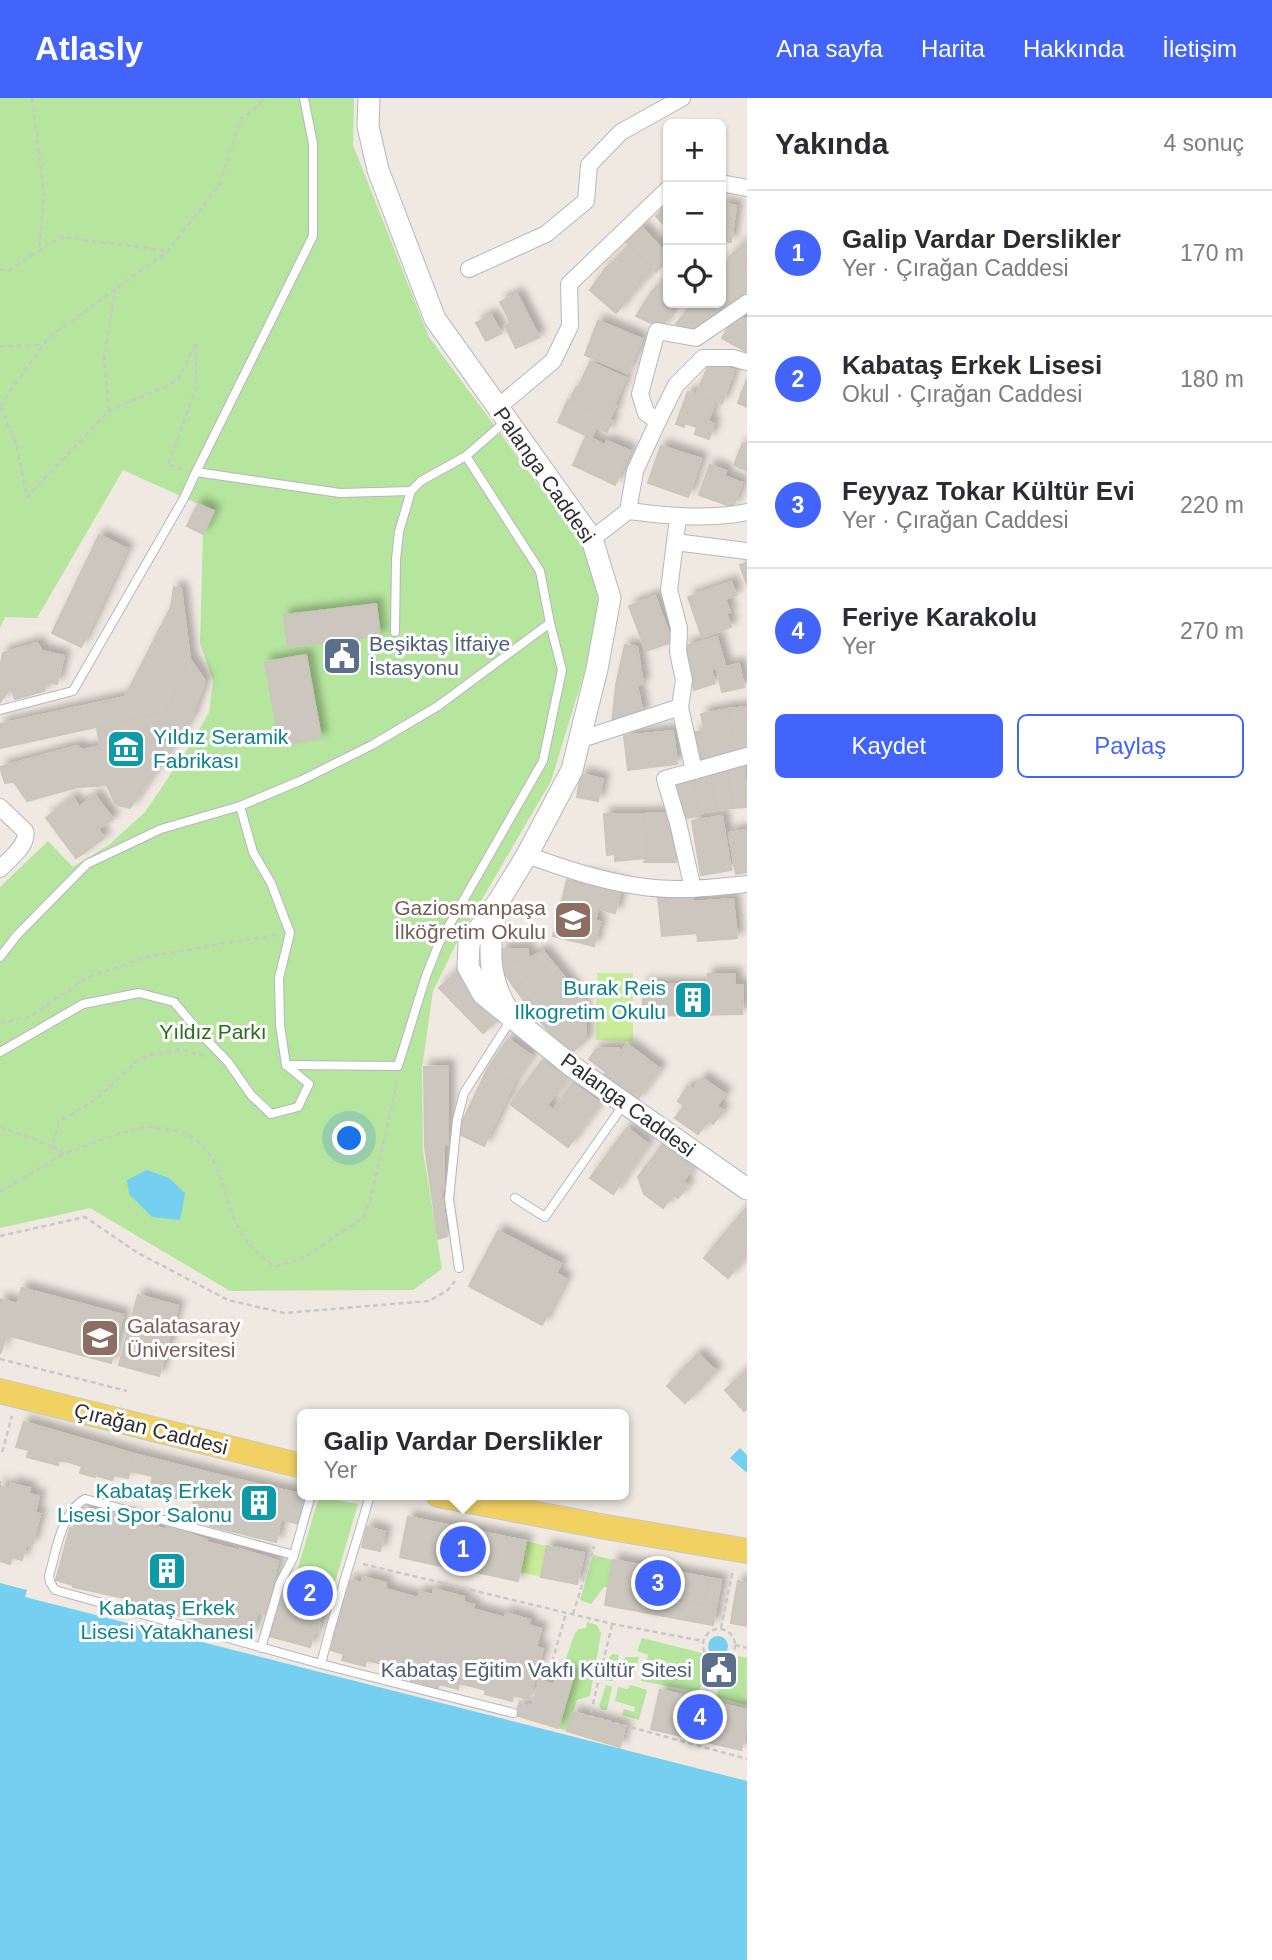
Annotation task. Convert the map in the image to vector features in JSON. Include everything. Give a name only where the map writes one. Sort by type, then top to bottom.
[{"type":"main road","name":"Palanga Caddesi","points":[[369,98],[368,126],[378,170],[435,319],[592,539],[610,598],[597,669],[572,770],[527,855],[500,899],[490,934],[491,971],[497,994],[512,1018],[573,1067],[747,1189]]},
{"type":"main road","name":"Çırağan Caddesi","points":[[9,1394],[297,1465]]},
{"type":"main road","points":[[464,1500],[743,1550]]},
{"type":"street","points":[[469,269],[546,234],[586,201],[589,165],[621,132],[682,98]]},
{"type":"street","points":[[726,184],[747,188]]},
{"type":"street","points":[[502,414],[553,361],[569,326],[569,284],[663,194]]},
{"type":"street","points":[[659,421],[646,413],[640,394],[657,331],[696,338],[747,303]]},
{"type":"street","points":[[592,539],[628,511],[635,471],[676,386],[703,358],[733,358],[747,362]]},
{"type":"street","points":[[628,511],[678,518],[747,512]]},
{"type":"street","points":[[678,518],[669,590],[679,628],[678,652],[684,680],[680,707],[694,771]]},
{"type":"street","points":[[675,542],[747,551]]},
{"type":"street","points":[[579,740],[680,707]]},
{"type":"street","points":[[693,889],[678,823],[664,779],[747,756]]},
{"type":"street","points":[[0,807],[27,836],[24,843],[0,869]]},
{"type":"street","points":[[527,855],[638,886],[693,889],[747,884]]},
{"type":"lane","points":[[0,709],[73,691],[184,498],[313,236],[313,144],[304,98]]},
{"type":"lane","points":[[396,632],[396,559],[399,532],[411,491],[421,481],[466,456],[502,414]]},
{"type":"lane","points":[[286,1065],[398,1066],[439,943],[543,761],[562,670],[540,571],[466,456]]},
{"type":"lane","points":[[196,472],[340,493],[411,491]]},
{"type":"lane","points":[[0,957],[17,935],[87,864],[161,828],[240,806],[383,739],[438,706],[550,623]]},
{"type":"lane","points":[[0,1052],[83,1004],[139,993],[174,1002],[228,1062],[251,1095],[271,1114],[298,1107],[309,1084],[286,1065],[280,1025],[279,978],[290,933],[271,883],[253,852],[240,806]]},
{"type":"lane","points":[[459,1268],[449,1199],[457,1121],[464,1093],[512,1018]]},
{"type":"lane","points":[[515,1198],[545,1217],[624,1104]]},
{"type":"lane","points":[[294,1555],[89,1499],[78,1504],[66,1521],[49,1576],[55,1590],[261,1648],[513,1713]]},
{"type":"lane","points":[[261,1648],[280,1583],[294,1555],[310,1500]]},
{"type":"lane","points":[[321,1664],[337,1600],[369,1500]]},
{"type":"path","points":[[32,98],[44,192],[39,250]]},
{"type":"path","points":[[196,472],[168,465],[196,389],[196,343],[177,381],[108,411],[27,497],[16,443],[0,407],[48,338],[168,251],[219,185],[241,118],[267,98]]},
{"type":"path","points":[[0,270],[9,270],[61,237],[168,251]]},
{"type":"path","points":[[108,411],[104,360],[115,289]]},
{"type":"path","points":[[0,345],[43,345]]},
{"type":"path","points":[[0,1023],[32,1016],[84,979],[146,957],[290,933]]},
{"type":"path","points":[[52,1146],[60,1122],[99,1097],[140,1058],[179,1049],[228,1062]]},
{"type":"path","points":[[0,1192],[64,1154],[143,1127],[182,1130],[201,1141],[216,1166],[239,1230],[254,1251],[275,1267],[306,1257],[364,1217],[392,1106],[398,1066]]},
{"type":"path","points":[[0,1128],[52,1146],[64,1154]]},
{"type":"path","points":[[0,1236],[85,1217],[138,1253],[228,1300],[284,1313],[429,1301],[448,1290],[457,1279],[459,1268]]},
{"type":"path","points":[[0,1359],[127,1391]]},
{"type":"path","points":[[2,1452],[9,1394]]},
{"type":"path","points":[[573,1614],[600,1526]]},
{"type":"path","points":[[721,1629],[730,1581],[743,1550]]},
{"type":"path","points":[[351,1562],[613,1624],[703,1641]]},
{"type":"path","points":[[280,1583],[337,1600]]},
{"type":"path","points":[[513,1713],[518,1702],[531,1705],[540,1675],[548,1677],[566,1613]]},
{"type":"path","points":[[613,1624],[590,1716],[747,1759]]},
{"type":"path","points":[[721,1629],[733,1636],[736,1645],[727,1659],[713,1660],[705,1654],[703,1641],[712,1630],[721,1629]]},
{"type":"path","points":[[736,1645],[747,1648]]},
{"type":"path","points":[[705,1700],[713,1660]]},
{"type":"green space","name":"Yıldız Parkı","points":[[0,98],[354,98],[353,145],[429,337],[580,541],[596,574],[598,601],[591,651],[551,781],[456,944],[433,991],[422,1068],[423,1151],[442,1269],[413,1290],[230,1291],[90,1208],[0,1228],[0,887],[48,841],[73,867],[110,844],[145,812],[193,741],[209,712],[213,681],[200,643],[203,534],[214,511],[123,470],[37,618],[5,617],[0,628]]},
{"type":"green space","points":[[597,973],[633,973],[633,1041],[596,1040]]},
{"type":"green space","points":[[318,1500],[358,1504],[333,1589],[295,1578]]},
{"type":"green space","points":[[526,1541],[547,1546],[541,1577],[520,1572]]},
{"type":"green space","points":[[593,1555],[613,1560],[608,1587],[604,1587],[591,1604],[580,1600]]},
{"type":"green space","points":[[587,1622],[597,1625],[601,1633],[590,1696],[577,1700],[567,1731],[558,1728],[573,1674],[559,1670],[560,1665],[564,1664],[575,1633],[586,1628]]},
{"type":"green space","points":[[642,1638],[702,1653],[708,1664],[699,1692],[641,1681],[648,1655],[637,1651]]},
{"type":"green space","points":[[619,1655],[613,1681],[603,1680],[610,1656]]},
{"type":"green space","points":[[738,1656],[747,1658],[747,1705],[716,1697],[725,1669]]},
{"type":"green space","points":[[625,1657],[639,1657],[634,1674],[621,1678]]},
{"type":"green space","points":[[606,1685],[612,1687],[607,1710],[602,1710],[599,1706]]},
{"type":"green space","points":[[630,1685],[647,1690],[639,1720],[622,1715],[624,1709],[634,1712],[635,1707],[615,1701],[618,1687],[628,1689]]},
{"type":"water","points":[[147,1170],[169,1178],[185,1193],[180,1220],[152,1217],[129,1194],[127,1180]]},
{"type":"water","points":[[740,1448],[747,1455],[747,1473],[730,1458]]},
{"type":"water","points":[[0,1583],[27,1590],[25,1597],[747,1781],[747,1960],[0,1960]]},
{"type":"water","points":[[714,1636],[722,1636],[728,1646],[722,1656],[714,1656],[708,1650],[708,1642]]},
{"type":"building","points":[[726,204],[736,206],[731,242],[726,242]]},
{"type":"building","points":[[663,209],[663,224],[656,216]]},
{"type":"building","points":[[641,227],[663,250],[663,264],[656,272],[626,242]]},
{"type":"building","points":[[747,241],[747,271],[729,257]]},
{"type":"building","points":[[629,245],[653,269],[643,281],[618,257]]},
{"type":"building","points":[[618,257],[643,281],[633,292],[606,268]]},
{"type":"building","points":[[731,259],[747,271],[747,291],[732,306],[726,297],[726,262]]},
{"type":"building","points":[[606,268],[633,292],[616,313],[590,290]]},
{"type":"building","points":[[663,281],[663,308],[673,308],[662,328],[636,316],[653,290]]},
{"type":"building","points":[[517,294],[539,337],[516,348],[505,326],[511,323],[500,302]]},
{"type":"building","points":[[726,297],[732,306],[695,330],[676,324],[689,308],[726,308]]},
{"type":"building","points":[[736,314],[747,320],[747,352],[722,338]]},
{"type":"building","points":[[491,315],[501,333],[486,341],[476,323]]},
{"type":"building","points":[[598,321],[642,339],[627,373],[585,355]]},
{"type":"building","points":[[590,362],[626,378],[614,405],[578,388]]},
{"type":"building","points":[[710,362],[734,370],[722,403],[696,395]]},
{"type":"building","points":[[747,379],[747,407],[738,403]]},
{"type":"building","points":[[576,387],[616,406],[609,420],[570,401]]},
{"type":"building","points":[[688,392],[715,402],[708,421],[714,424],[709,439],[695,434],[697,427],[685,423],[684,427],[676,424]]},
{"type":"building","points":[[568,400],[612,421],[607,432],[596,427],[591,438],[558,422]]},
{"type":"building","points":[[586,436],[605,445],[607,441],[630,451],[615,485],[573,465]]},
{"type":"building","points":[[743,443],[747,444],[747,471],[734,465]]},
{"type":"building","points":[[661,446],[701,459],[688,497],[648,483]]},
{"type":"building","points":[[710,465],[726,471],[724,476],[742,483],[733,507],[699,495]]},
{"type":"building","points":[[198,504],[214,511],[203,534],[187,526]]},
{"type":"building","points":[[99,535],[127,549],[81,647],[52,633]]},
{"type":"building","points":[[747,563],[747,585],[740,565]]},
{"type":"building","points":[[731,582],[736,595],[725,599],[730,612],[726,613],[731,627],[702,637],[688,597]]},
{"type":"building","points":[[174,587],[181,589],[190,659],[166,712],[0,748],[0,724],[125,697],[171,607]]},
{"type":"building","points":[[655,596],[672,642],[646,651],[629,606]]},
{"type":"building","points":[[376,604],[380,636],[288,647],[284,615]]},
{"type":"building","points":[[717,637],[725,666],[711,669],[715,683],[694,690],[685,646]]},
{"type":"building","points":[[37,643],[42,651],[64,656],[57,684],[46,682],[44,691],[15,699],[11,688],[0,702],[0,667],[3,653]]},
{"type":"building","points":[[625,645],[637,647],[643,684],[637,686],[643,713],[612,724],[616,685]]},
{"type":"building","points":[[306,655],[321,738],[280,745],[265,662]]},
{"type":"building","points":[[190,659],[205,681],[191,718],[130,808],[116,805],[107,785],[77,787],[27,801],[14,782],[5,783],[0,767],[77,746],[83,750],[100,746],[97,727],[166,712]]},
{"type":"building","points":[[739,664],[744,687],[722,692],[717,669]]},
{"type":"building","points":[[747,707],[747,750],[736,754],[728,709]]},
{"type":"building","points":[[728,709],[736,754],[701,760],[695,732],[705,731],[701,714]]},
{"type":"building","points":[[673,731],[677,764],[628,770],[624,736]]},
{"type":"building","points":[[744,762],[747,807],[732,808],[727,765]]},
{"type":"building","points":[[728,772],[732,808],[716,810],[711,775]]},
{"type":"building","points":[[581,774],[603,779],[598,801],[577,797]]},
{"type":"building","points":[[711,775],[716,810],[698,813],[693,777]]},
{"type":"building","points":[[694,782],[699,816],[678,819],[673,785]]},
{"type":"building","points":[[95,795],[113,819],[98,829],[104,838],[76,858],[46,818],[73,798],[79,807]]},
{"type":"building","points":[[675,813],[676,862],[644,862],[645,814]]},
{"type":"building","points":[[604,814],[645,814],[646,858],[615,861],[615,854],[607,855]]},
{"type":"building","points":[[722,816],[731,870],[701,875],[692,821]]},
{"type":"building","points":[[747,830],[747,872],[736,874],[729,833]]},
{"type":"building","points":[[583,875],[622,885],[615,913],[598,909],[595,921],[600,922],[594,946],[553,936],[567,880],[581,884]]},
{"type":"building","points":[[692,893],[693,902],[733,899],[737,938],[698,941],[697,933],[662,936],[658,896]]},
{"type":"building","points":[[501,949],[528,949],[528,954],[502,969]]},
{"type":"building","points":[[543,951],[552,962],[514,987],[502,969],[528,954],[530,958]]},
{"type":"building","points":[[552,962],[562,974],[525,1002],[514,987]]},
{"type":"building","points":[[455,973],[499,1018],[483,1033],[439,988]]},
{"type":"building","points":[[562,974],[572,986],[535,1015],[525,1002]]},
{"type":"building","name":"Burak Reis Ilkogretim Okulu","points":[[708,974],[735,974],[735,985],[743,985],[742,1014],[643,1016],[643,984],[707,985]]},
{"type":"building","points":[[572,986],[585,1001],[550,1033],[535,1015]]},
{"type":"building","points":[[580,1006],[586,1013],[586,1040],[570,1054],[550,1033]]},
{"type":"building","points":[[508,1039],[532,1056],[514,1082],[488,1068]]},
{"type":"building","points":[[627,1044],[660,1069],[636,1101],[603,1076]]},
{"type":"building","points":[[618,1048],[622,1052],[606,1072],[589,1059],[597,1049]]},
{"type":"building","points":[[543,1060],[567,1078],[547,1105],[553,1110],[573,1083],[600,1103],[568,1147],[510,1104]]},
{"type":"building","points":[[448,1066],[448,1145],[444,1145],[444,1189],[441,1190],[447,1236],[438,1239],[425,1147],[424,1067]]},
{"type":"building","points":[[488,1068],[514,1082],[484,1146],[457,1133]]},
{"type":"building","points":[[702,1078],[725,1094],[717,1106],[723,1111],[713,1124],[708,1120],[698,1134],[675,1118],[684,1106],[678,1101],[688,1086],[693,1090]]},
{"type":"building","points":[[627,1128],[648,1144],[613,1194],[590,1178]]},
{"type":"building","points":[[662,1145],[695,1166],[683,1181],[688,1185],[678,1198],[673,1195],[663,1208],[644,1194],[638,1177]]},
{"type":"building","points":[[745,1209],[747,1255],[728,1278],[704,1258]]},
{"type":"building","points":[[498,1231],[561,1264],[556,1273],[566,1279],[542,1325],[469,1286]]},
{"type":"building","points":[[22,1288],[123,1315],[111,1363],[7,1335],[0,1354],[0,1299],[17,1304]]},
{"type":"building","points":[[138,1295],[178,1306],[159,1376],[119,1365]]},
{"type":"building","points":[[698,1354],[716,1371],[685,1403],[667,1386]]},
{"type":"building","points":[[747,1370],[747,1409],[744,1411],[725,1390]]},
{"type":"building","points":[[24,1422],[134,1454],[128,1478],[114,1475],[112,1480],[98,1476],[100,1470],[95,1477],[80,1473],[82,1466],[69,1462],[59,1460],[58,1465],[27,1457],[29,1450],[16,1447]]},
{"type":"building","points":[[134,1454],[222,1476],[213,1511],[193,1506],[195,1496],[185,1494],[183,1500],[175,1498],[177,1491],[150,1488],[153,1476],[130,1471]]},
{"type":"building","name":"Kabataş Erkek Lisesi Spor Salonu","points":[[222,1476],[297,1493],[297,1500],[304,1500],[299,1524],[281,1519],[276,1542],[210,1526]]},
{"type":"building","points":[[11,1484],[30,1488],[28,1494],[39,1496],[35,1513],[40,1514],[32,1545],[26,1544],[22,1560],[12,1557],[10,1564],[0,1561],[0,1486],[9,1489]]},
{"type":"building","name":"Kabataş Erkek Lisesi Yatakhanesi","points":[[83,1508],[114,1513],[113,1516],[122,1518],[122,1515],[166,1530],[166,1527],[178,1530],[207,1540],[206,1542],[278,1561],[265,1614],[258,1612],[252,1634],[144,1608],[145,1606],[128,1602],[129,1599],[73,1587],[56,1580],[70,1528],[77,1530]]},
{"type":"building","points":[[408,1517],[526,1541],[518,1581],[475,1572],[477,1565],[448,1559],[446,1567],[400,1557]]},
{"type":"building","points":[[367,1527],[385,1532],[380,1551],[362,1547]]},
{"type":"building","points":[[547,1546],[584,1553],[577,1584],[541,1577]]},
{"type":"building","points":[[613,1560],[709,1578],[704,1605],[608,1587]]},
{"type":"building","points":[[363,1577],[386,1583],[385,1589],[418,1598],[420,1592],[433,1595],[434,1589],[464,1597],[463,1602],[474,1605],[472,1609],[505,1618],[506,1613],[530,1620],[528,1625],[541,1629],[536,1647],[543,1649],[529,1699],[513,1695],[512,1701],[459,1683],[458,1689],[439,1684],[438,1688],[393,1673],[394,1667],[366,1660],[365,1666],[342,1660],[344,1654],[331,1650],[349,1580],[362,1583]]},
{"type":"building","points":[[709,1578],[721,1580],[713,1625],[605,1605],[608,1587],[704,1605]]},
{"type":"building","points":[[738,1581],[747,1583],[747,1612],[733,1609]]},
{"type":"building","points":[[301,1593],[324,1599],[318,1633],[314,1632],[310,1647],[269,1636],[278,1599],[298,1605]]},
{"type":"building","points":[[733,1609],[747,1612],[747,1626],[731,1623]]},
{"type":"building","points":[[559,1670],[574,1674],[558,1728],[516,1715],[519,1704],[532,1708],[540,1681],[554,1685]]},
{"type":"building","points":[[660,1690],[747,1710],[747,1725],[741,1750],[651,1729]]},
{"type":"building","points":[[573,1712],[625,1727],[620,1747],[567,1731]]},
{"type":"place","name":"Beşiktaş İtfaiye İstasyonu","points":[[342,656]]},
{"type":"place","name":"Yıldız Seramik Fabrikası","points":[[126,749]]},
{"type":"place","name":"Gaziosmanpaşa İlköğretim Okulu","points":[[573,920]]},
{"type":"place","name":"Burak Reis Ilkogretim Okulu","points":[[693,1000]]},
{"type":"place","name":"Galatasaray Üniversitesi","points":[[100,1338]]},
{"type":"place","name":"Kabataş Erkek Lisesi Spor Salonu","points":[[259,1503]]},
{"type":"place","name":"Galip Vardar Derslikler","points":[[463,1549]]},
{"type":"place","name":"Kabataş Erkek Lisesi Yatakhanesi","points":[[167,1571]]},
{"type":"place","name":"Feyyaz Tokar Kültür Evi","points":[[658,1583]]},
{"type":"place","name":"Kabataş Erkek Lisesi","points":[[310,1593]]},
{"type":"place","name":"Kabataş Eğitim Vakfı Kültür Sitesi","points":[[719,1670]]},
{"type":"place","name":"Feriye Karakolu","points":[[700,1717]]}]
